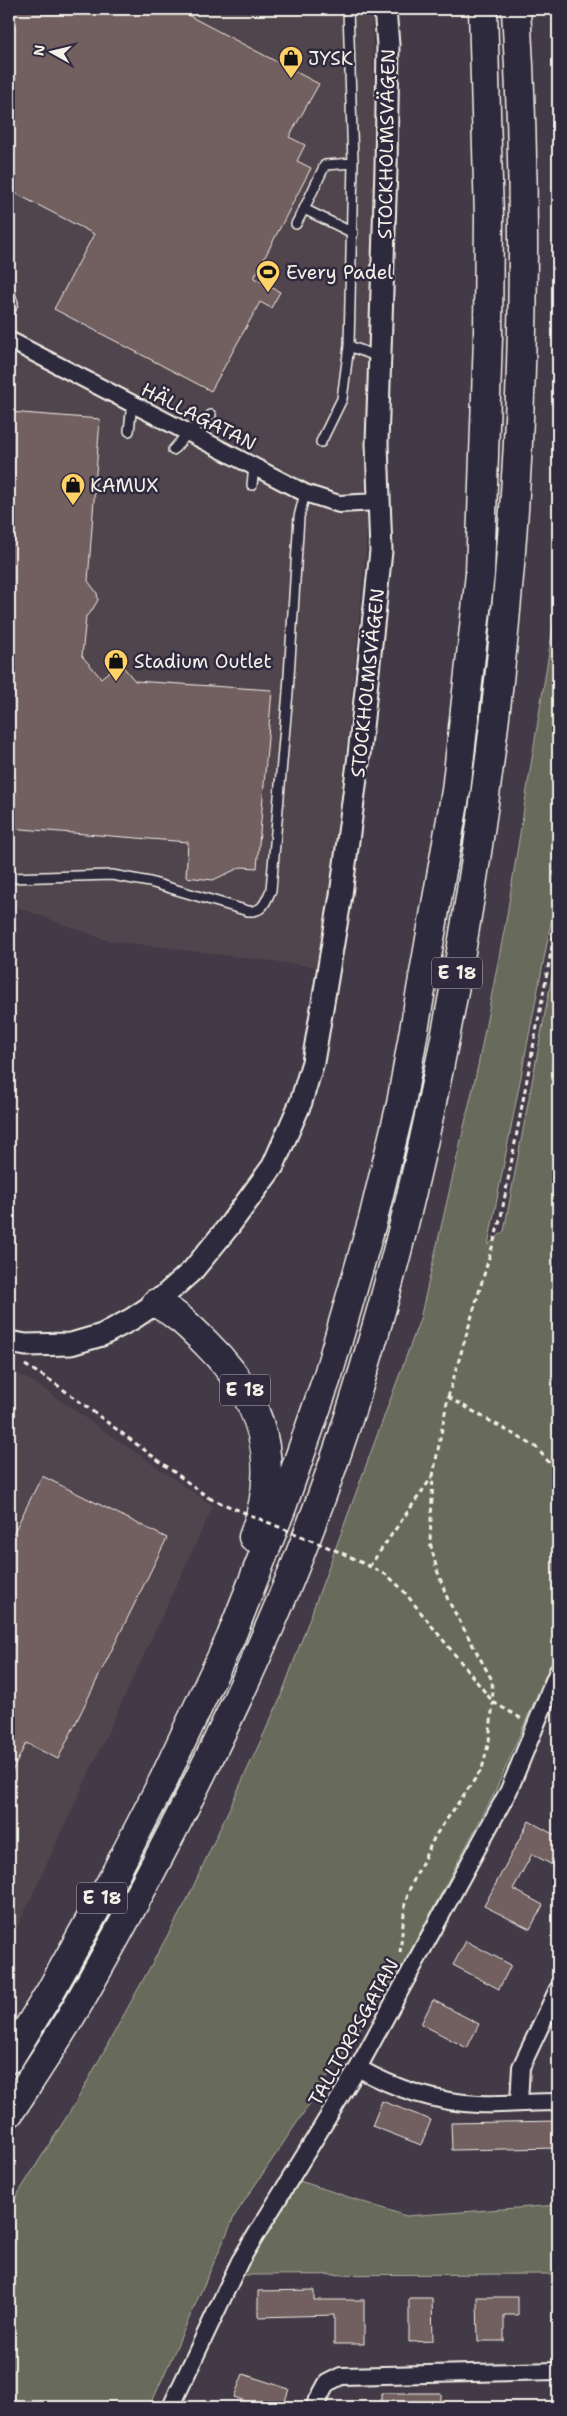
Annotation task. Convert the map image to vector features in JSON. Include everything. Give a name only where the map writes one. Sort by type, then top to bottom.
[{"type":"highway","name":"E 18","points":[[9,2059],[50,1992],[112,1880],[186,1733],[231,1637],[273,1533],[328,1374],[373,1219],[401,1104],[456,790],[480,574],[488,337],[489,227],[483,9]]},
{"type":"highway","name":"E 18","points":[[9,2113],[77,2005],[140,1893],[220,1736],[249,1673],[299,1557],[314,1517],[356,1395],[401,1241],[444,1045],[476,860],[502,662],[520,434],[524,287],[524,160],[516,9]]},
{"type":"highway","name":"E 18","points":[[156,1303],[175,1313],[236,1375],[250,1398],[259,1420],[268,1463],[265,1496],[256,1530],[222,1618],[184,1705],[186,1733]]},
{"type":"street","name":"STOCKHOLMSVÄGEN","points":[[9,1342],[26,1345],[71,1344],[102,1335],[132,1319],[156,1303],[193,1270],[229,1226],[272,1166],[301,1102],[313,1062],[341,895],[359,755],[381,551],[378,502],[379,357],[386,168],[388,45],[385,9]]},
{"type":"street","name":"HÄLLAGATAN","points":[[9,340],[305,493],[338,504],[378,502]]},
{"type":"street","name":"TALLTORPSGATAN","points":[[171,2407],[240,2260],[358,2068],[509,1790],[558,1671]]},
{"type":"street","points":[[519,2102],[521,2068],[558,1989]]},
{"type":"street","points":[[358,2068],[380,2080],[448,2101],[480,2104],[558,2102]]},
{"type":"street","points":[[314,2407],[327,2382],[341,2376],[558,2370]]},
{"type":"lane","points":[[321,442],[342,398],[349,346],[353,163],[348,9]]},
{"type":"lane","points":[[296,224],[325,165],[353,163]]},
{"type":"lane","points":[[304,209],[352,233]]},
{"type":"lane","points":[[9,292],[13,303],[9,314]]},
{"type":"lane","points":[[349,346],[379,357]]},
{"type":"lane","points":[[129,431],[132,404]]},
{"type":"lane","points":[[172,450],[188,433],[211,415]]},
{"type":"lane","points":[[252,485],[254,467]]},
{"type":"lane","points":[[9,878],[112,875],[150,882],[248,911],[256,911],[264,907],[271,890],[287,702],[299,517],[305,493]]},
{"type":"path","points":[[399,1956],[405,1904],[410,1888],[434,1836],[482,1769],[489,1741],[493,1702],[492,1680],[465,1633],[437,1570],[430,1542],[433,1476],[448,1397],[501,1217],[558,915]]},
{"type":"path","points":[[18,1362],[54,1382],[209,1498],[342,1553],[387,1574],[402,1589],[493,1702],[535,1727]]},
{"type":"path","points":[[448,1397],[492,1424],[536,1447],[558,1473]]},
{"type":"path","points":[[369,1567],[433,1476]]},
{"type":"shaded area","points":[[9,9],[371,9],[376,151],[366,546],[334,868],[318,967],[106,940],[9,904]]},
{"type":"shaded area","points":[[9,1369],[35,1383],[213,1506],[9,1945]]},
{"type":"green space","points":[[558,596],[558,887],[488,1245],[504,1231],[558,944],[558,1647],[494,1794],[404,1963],[235,2215],[152,2402],[152,2407],[9,2407],[9,2208],[76,2102],[187,1900],[280,1699],[420,1319],[478,1066],[506,921]]},
{"type":"green space","points":[[300,2181],[406,2216],[558,2205],[558,2274],[241,2275]]},
{"type":"building","points":[[9,9],[176,9],[319,84],[289,137],[305,145],[297,161],[311,168],[254,278],[280,292],[271,308],[260,302],[211,391],[54,309],[94,234],[9,190]]},
{"type":"building","points":[[9,412],[100,419],[88,581],[97,593],[98,600],[91,612],[86,616],[82,656],[101,678],[120,663],[135,681],[272,690],[257,868],[241,867],[213,880],[186,877],[188,842],[9,828]]},
{"type":"building","points":[[42,1476],[167,1538],[58,1759],[26,1743],[9,1778],[9,1542]]},
{"type":"building","points":[[529,1821],[558,1837],[558,1868],[532,1854],[513,1889],[543,1905],[530,1929],[484,1906]]},
{"type":"building","points":[[466,1941],[511,1965],[499,1989],[453,1965]]},
{"type":"building","points":[[433,2000],[479,2024],[467,2048],[421,2024]]},
{"type":"building","points":[[382,2101],[431,2120],[421,2145],[372,2126]]},
{"type":"building","points":[[558,2121],[558,2148],[452,2150],[451,2123]]},
{"type":"building","points":[[314,2290],[314,2300],[364,2300],[364,2344],[334,2344],[334,2315],[258,2317],[258,2291]]},
{"type":"building","points":[[477,2297],[518,2297],[518,2315],[504,2315],[504,2341],[478,2341]]},
{"type":"building","points":[[409,2298],[432,2298],[433,2341],[409,2342]]},
{"type":"building","points":[[243,2374],[289,2389],[283,2407],[263,2407],[234,2397]]},
{"type":"building","points":[[381,2393],[441,2393],[441,2407],[381,2407]]},
{"type":"place","name":"JYSK","points":[[291,79]]},
{"type":"place","name":"Every Padel","points":[[268,293]]},
{"type":"place","name":"KAMUX","points":[[73,506]]},
{"type":"place","name":"Stadium Outlet","points":[[116,682]]}]
